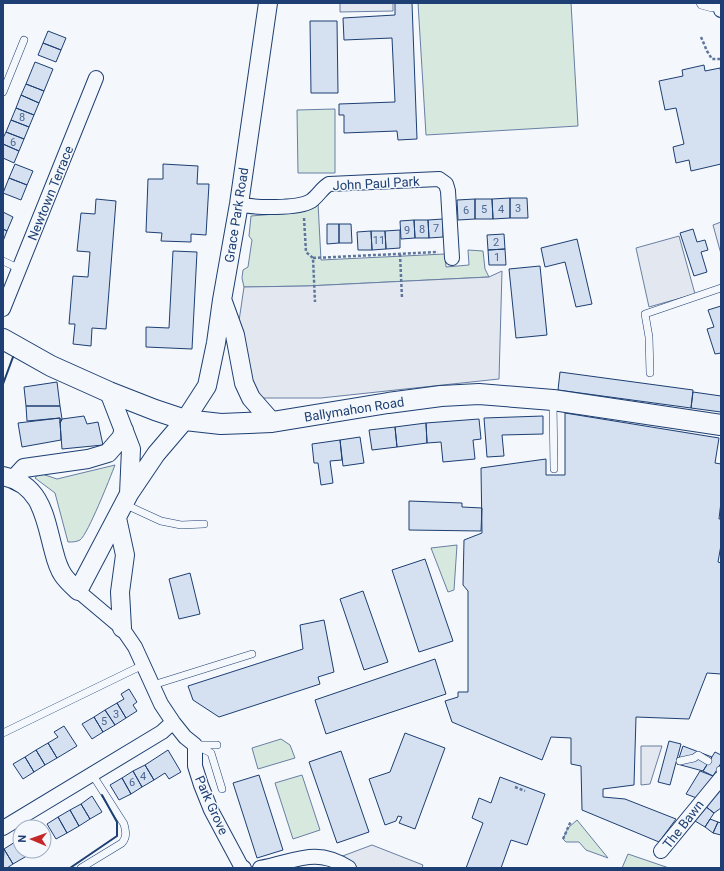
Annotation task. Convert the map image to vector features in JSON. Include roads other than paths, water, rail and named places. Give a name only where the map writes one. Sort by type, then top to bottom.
[{"type":"main road","name":"Ballymahon Road","points":[[3,338],[52,366],[109,392],[185,420],[222,424],[272,422],[358,407],[441,396],[479,394],[553,400],[673,423],[721,425]]},
{"type":"street","name":"Grace Park Road","points":[[78,591],[123,505],[156,454],[185,420],[207,386],[216,343],[239,204],[268,3]]},
{"type":"street","name":"Newtown Terrace","points":[[3,309],[96,78]]},
{"type":"street","name":"John Paul Park","points":[[239,204],[268,207],[303,203],[312,200],[325,186],[330,184],[439,179],[446,184],[448,191],[452,255]]},
{"type":"street","points":[[222,300],[235,335],[244,383],[251,398],[272,422]]},
{"type":"street","points":[[109,392],[131,449],[123,505],[125,556],[120,592],[122,628]]},
{"type":"street","points":[[124,430],[121,438],[108,453],[88,459],[24,468],[8,478],[28,489],[38,500],[44,514],[56,561],[63,575],[78,591],[122,628],[135,647],[161,704],[185,737],[195,745]]},
{"type":"street","points":[[3,828],[162,732],[173,722]]},
{"type":"street","name":"Park Grove","points":[[195,745],[195,766],[211,810],[241,866],[244,868]]},
{"type":"street","name":"The Bawn","points":[[661,852],[721,773]]},
{"type":"street","points":[[260,868],[298,858],[318,856],[338,861],[349,868]]},
{"type":"lane","points":[[700,3],[712,8],[720,6]]},
{"type":"lane","points":[[3,92],[24,40]]},
{"type":"lane","points":[[3,261],[20,269]]},
{"type":"lane","points":[[650,373],[645,314],[721,288]]},
{"type":"lane","points":[[553,400],[554,469]]},
{"type":"lane","points":[[123,505],[161,521],[181,525],[204,524]]},
{"type":"lane","points":[[153,685],[252,654]]},
{"type":"lane","points":[[3,733],[143,665]]},
{"type":"lane","points":[[195,745],[218,745]]},
{"type":"lane","points":[[195,745],[210,753],[222,789]]},
{"type":"lane","points":[[680,760],[694,758],[698,755],[708,761]]},
{"type":"lane","points":[[82,868],[126,839],[124,824],[92,774]]}]
